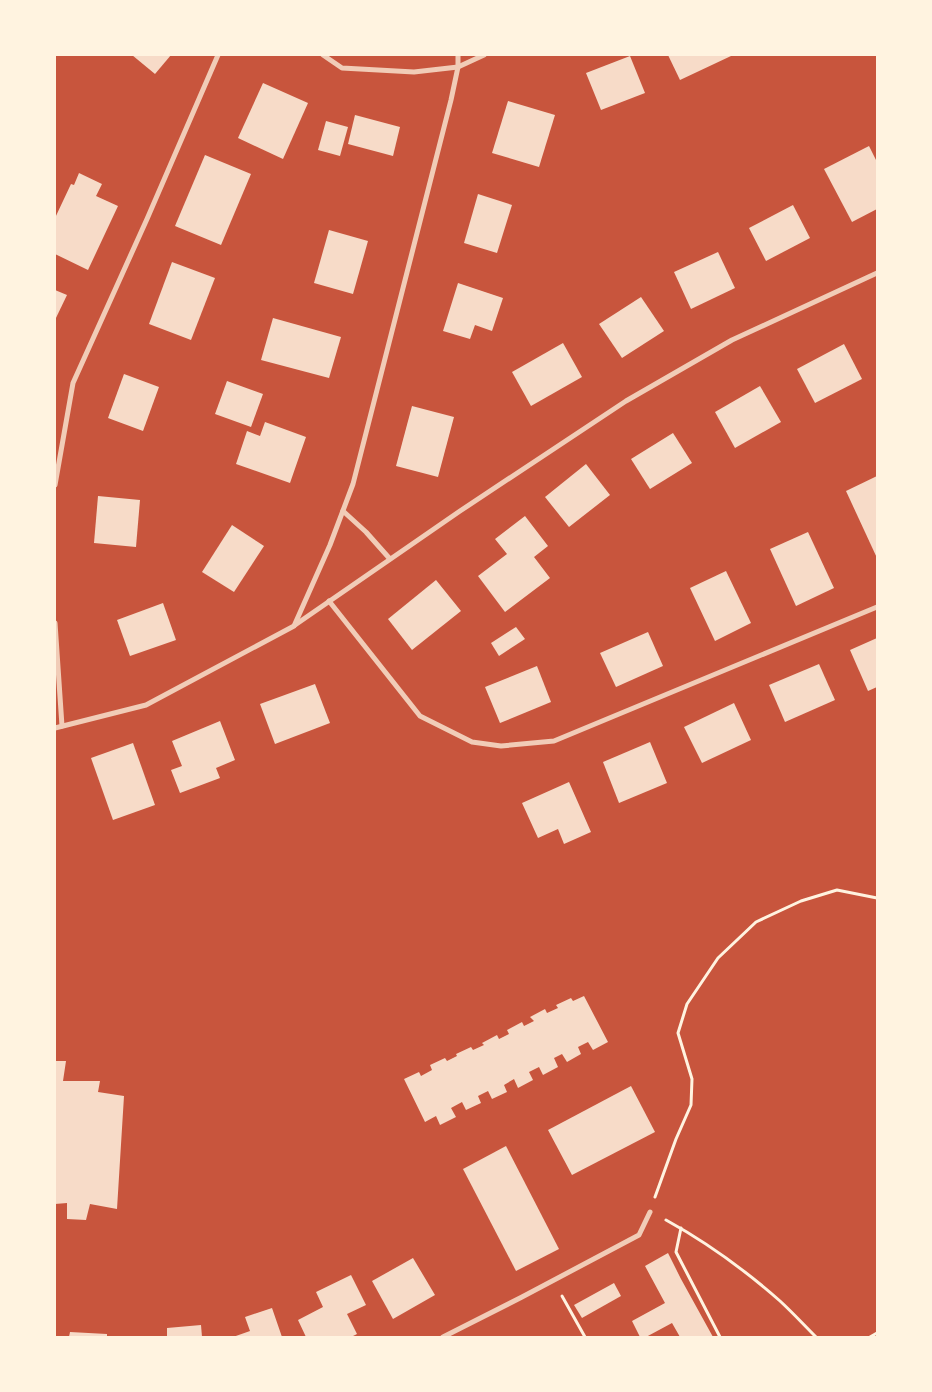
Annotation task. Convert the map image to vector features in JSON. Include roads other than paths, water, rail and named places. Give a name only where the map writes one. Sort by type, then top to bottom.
[{"type":"street","points":[[55,485],[73,383],[218,55]]},
{"type":"street","points":[[323,55],[342,68],[414,72],[458,67],[484,55]]},
{"type":"street","points":[[294,626],[330,545],[353,484],[451,100],[458,67],[458,55]]},
{"type":"street","points":[[55,728],[146,705],[294,626],[390,559],[626,401],[732,340],[877,273]]},
{"type":"street","points":[[343,511],[366,532],[390,559]]},
{"type":"street","points":[[329,601],[420,716],[472,742],[502,746],[554,741],[877,607]]},
{"type":"street","points":[[55,623],[62,726]]},
{"type":"street","points":[[443,1337],[640,1235],[650,1212]]}]
